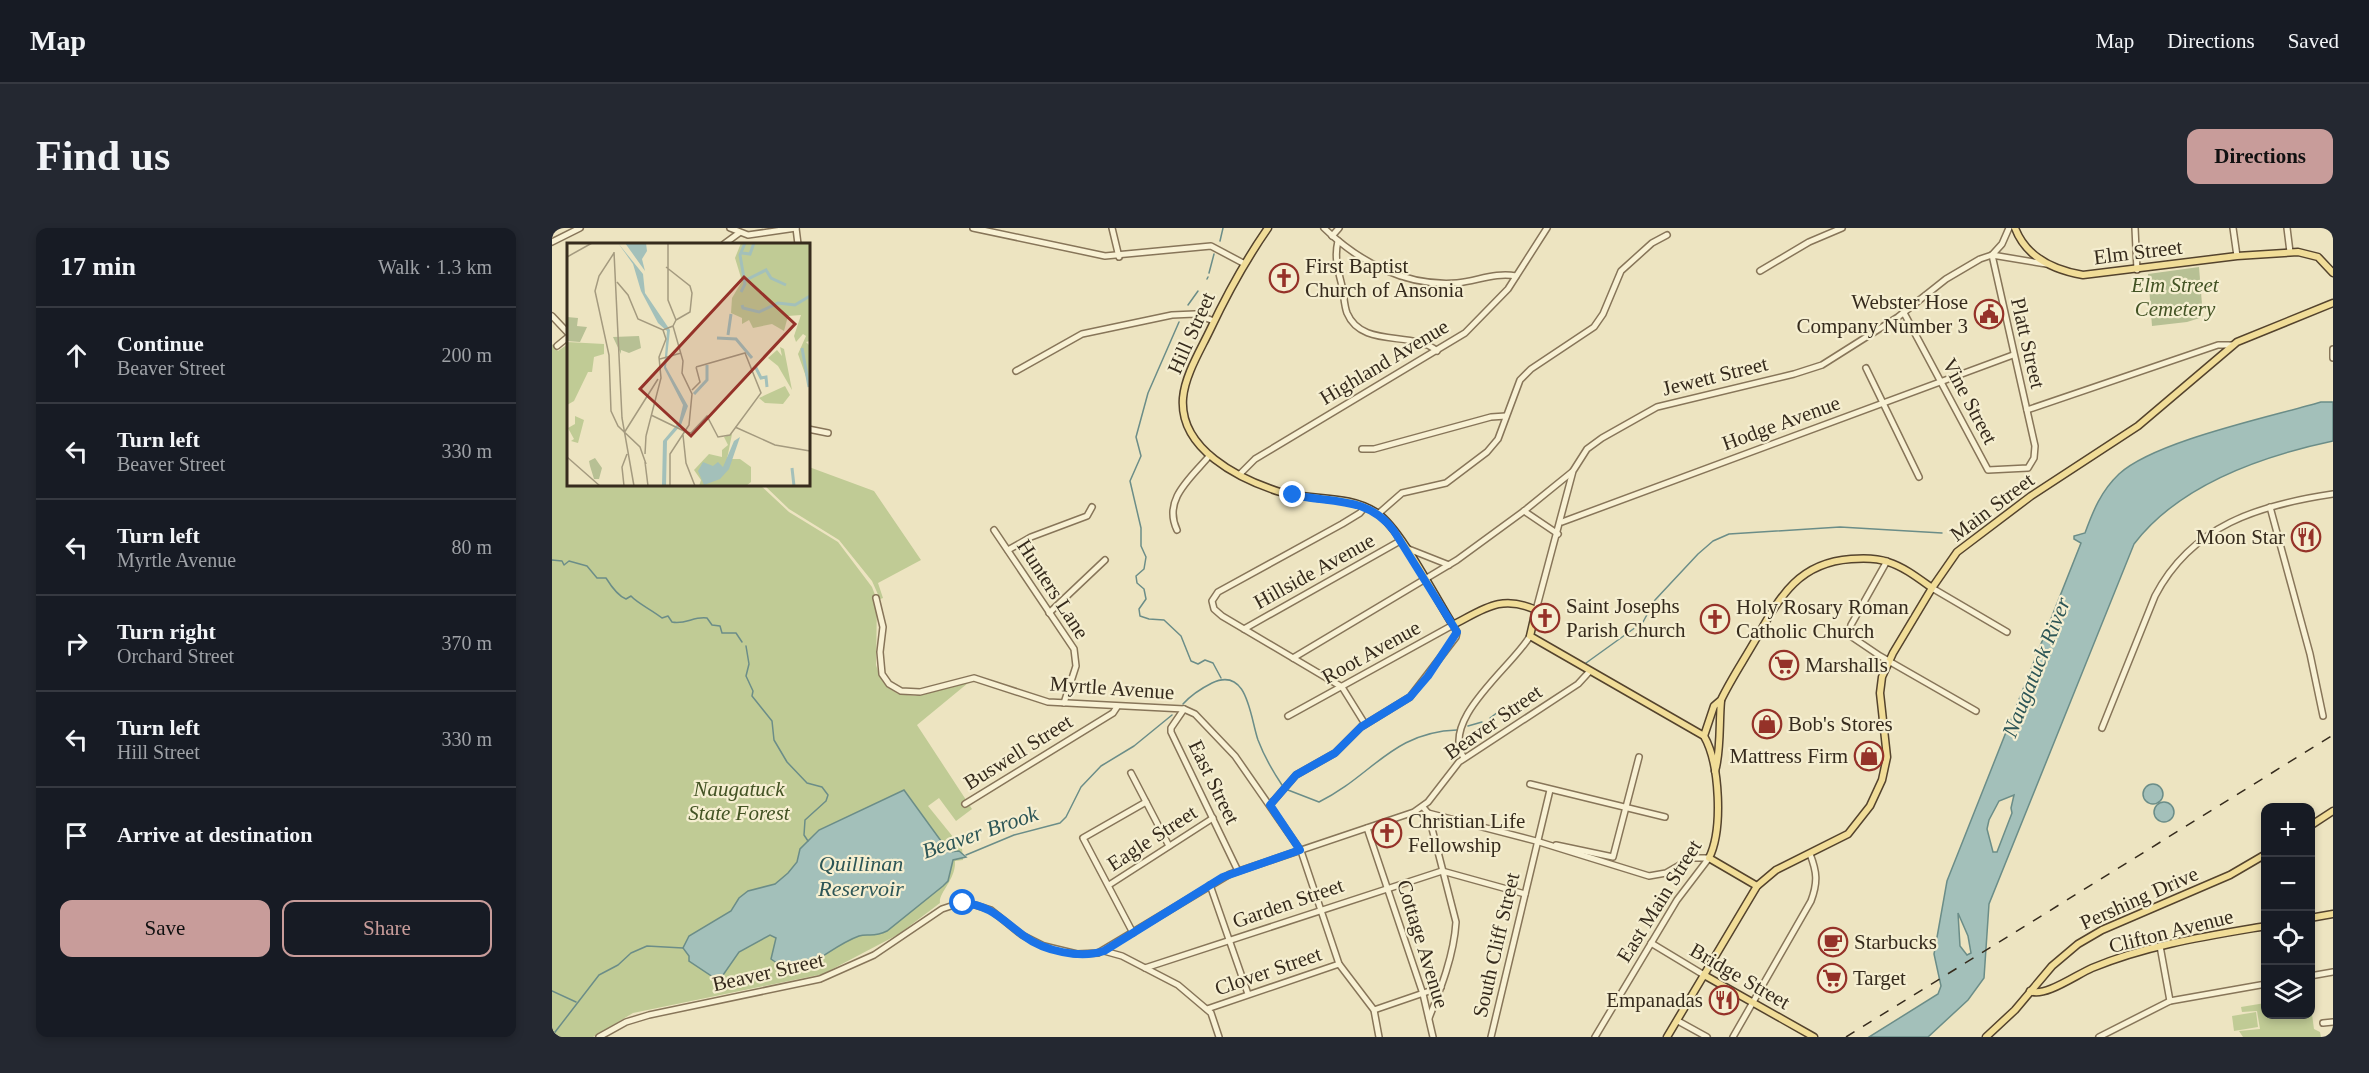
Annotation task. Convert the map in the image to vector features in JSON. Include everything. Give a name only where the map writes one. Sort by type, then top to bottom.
[{"type":"main road","name":"Hill Street","points":[[1268,228],[1243,263],[1187,380],[1183,398],[1190,431],[1198,444],[1210,455],[1240,474],[1283,493],[1350,502],[1378,514],[1402,544],[1453,625]]},
{"type":"main road","name":"Elm Street","points":[[2016,228],[2027,248],[2048,264],[2068,273],[2083,275],[2138,270],[2237,256],[2290,252],[2314,255],[2323,261],[2333,273]]},
{"type":"main road","name":"Main Street","points":[[1667,1037],[1757,886],[1776,870],[1848,834],[1870,806],[1882,780],[1887,752],[1880,693],[1889,661],[1932,588],[1957,552],[2031,496],[2138,426],[2233,345],[2257,332],[2333,303]]},
{"type":"main road","points":[[1704,736],[1714,706],[1721,700],[1774,607],[1786,589],[1801,576],[1819,565],[1840,559],[1863,558],[1887,561],[1932,588]]},
{"type":"main road","name":"Root Avenue","points":[[1453,625],[1498,603],[1513,602],[1536,610]]},
{"type":"main road","name":"Jewett Street","points":[[1530,636],[1536,610]]},
{"type":"main road","points":[[1530,636],[1589,672],[1704,736]]},
{"type":"main road","name":"East Main Street","points":[[1714,772],[1718,760],[1721,700]]},
{"type":"main road","points":[[1704,736],[1718,724]]},
{"type":"main road","name":"East Main Street","points":[[1704,736],[1714,772],[1717,831],[1709,858]]},
{"type":"main road","points":[[2315,823],[2333,811]]},
{"type":"main road","name":"Pershing Drive","points":[[1986,1037],[2039,980],[2078,944],[2102,930],[2203,887],[2261,856]]},
{"type":"main road","points":[[1709,858],[1757,886]]},
{"type":"main road","points":[[2315,917],[2333,914]]},
{"type":"main road","name":"Clifton Avenue","points":[[2030,991],[2040,994],[2093,968],[2160,946],[2261,927]]},
{"type":"main road","name":"Bridge Street","points":[[1704,975],[1814,1037]]},
{"type":"main road","points":[[2039,980],[2054,987]]},
{"type":"street","points":[[552,242],[580,228]]},
{"type":"street","points":[[730,228],[740,233],[756,234],[796,228],[798,243]]},
{"type":"street","points":[[973,228],[1093,255],[1119,257],[1205,245],[1218,248],[1243,263]]},
{"type":"street","points":[[1112,228],[1119,257]]},
{"type":"street","points":[[1324,228],[1338,241],[1377,267],[1416,281],[1446,283],[1500,274],[1516,276]]},
{"type":"street","points":[[1332,236],[1339,228]]},
{"type":"street","name":"Highland Avenue","points":[[1240,474],[1248,463],[1465,333],[1502,296],[1547,228]]},
{"type":"street","points":[[1760,271],[1809,242],[1842,228]]},
{"type":"street","points":[[1992,255],[2002,244],[2009,228]]},
{"type":"street","points":[[2135,228],[2138,270]]},
{"type":"street","points":[[2233,228],[2237,256]]},
{"type":"street","points":[[2288,228],[2290,252]]},
{"type":"street","points":[[725,243],[740,233]]},
{"type":"street","points":[[1378,514],[1402,493],[1442,485],[1456,477],[1493,446],[1515,388],[1524,375],[1594,327],[1603,314],[1621,271],[1652,243],[1667,235]]},
{"type":"street","points":[[1338,241],[1335,260],[1347,312],[1354,323],[1368,333],[1422,343],[1437,351]]},
{"type":"street","name":"Elm Street","points":[[1992,255],[2048,264]]},
{"type":"street","name":"Jewett Street","points":[[1536,610],[1562,522],[1573,471],[1587,449],[1657,407],[1808,370],[1835,357],[1904,313],[1946,279],[1992,255]]},
{"type":"street","name":"Platt Street","points":[[1992,255],[2035,454],[2028,468]]},
{"type":"street","name":"Vine Street","points":[[1904,313],[1988,470],[2028,468]]},
{"type":"street","points":[[1016,370],[1082,334],[1172,315],[1195,314],[1214,321]]},
{"type":"street","points":[[552,316],[567,334]]},
{"type":"street","points":[[556,346],[567,336]]},
{"type":"street","points":[[2027,410],[2218,345],[2233,345]]},
{"type":"street","points":[[2333,349],[2333,358]]},
{"type":"street","name":"Hodge Avenue","points":[[1562,522],[2013,355]]},
{"type":"street","points":[[1866,368],[1919,477]]},
{"type":"street","points":[[1362,449],[1374,449],[1491,417],[1506,416]]},
{"type":"street","points":[[810,429],[828,433]]},
{"type":"street","points":[[1177,530],[1171,514],[1174,500],[1210,455]]},
{"type":"street","points":[[1293,658],[1449,565],[1524,511],[1573,471]]},
{"type":"street","points":[[2102,728],[2163,580],[2210,534],[2233,519],[2270,507],[2333,495]]},
{"type":"street","points":[[1008,550],[1031,537],[1087,516],[1092,507]]},
{"type":"street","points":[[1365,507],[1360,513],[1342,524],[1218,592],[1213,597],[1213,607],[1222,616],[1342,687],[1365,724]]},
{"type":"street","points":[[2270,507],[2310,654],[2323,717]]},
{"type":"street","points":[[1524,511],[1558,534]]},
{"type":"street","name":"Hunters Lane","points":[[994,530],[1071,643],[1076,656],[1076,666],[1064,703]]},
{"type":"street","points":[[1402,544],[1449,565]]},
{"type":"street","name":"Hillside Avenue","points":[[1244,629],[1402,544]]},
{"type":"street","points":[[1049,613],[1106,560]]},
{"type":"street","points":[[1887,561],[1848,630],[1854,640],[1976,711]]},
{"type":"street","points":[[1932,588],[2007,632]]},
{"type":"street","name":"Myrtle Avenue","points":[[876,597],[883,627],[880,652],[882,674],[889,684],[901,691],[920,692],[974,678],[1038,699],[1117,707],[1184,709],[1195,714],[1235,756],[1300,850],[1339,964],[1374,1010],[1379,1037]]},
{"type":"street","points":[[1270,805],[1296,775],[1335,753],[1365,724],[1414,693],[1456,637],[1453,625]]},
{"type":"street","name":"Root Avenue","points":[[1288,716],[1453,625]]},
{"type":"street","name":"Jewett Street","points":[[1464,758],[1459,744],[1468,710],[1521,650],[1530,636]]},
{"type":"street","name":"Beaver Street","points":[[599,1037],[627,1022],[649,1015],[820,980],[874,955],[942,909],[957,904],[972,904],[991,910],[1022,935],[1044,946],[1077,954],[1104,951],[1210,885],[1238,871],[1423,807],[1452,768],[1464,758],[1578,684],[1589,672]]},
{"type":"street","name":"Buswell Street","points":[[964,804],[1113,713],[1117,707]]},
{"type":"street","name":"East Street","points":[[1184,709],[1171,728],[1171,732],[1238,871]]},
{"type":"street","points":[[1536,841],[1569,845],[1613,857],[1639,758]]},
{"type":"street","points":[[1131,773],[1169,846]]},
{"type":"street","points":[[1530,784],[1665,817]]},
{"type":"street","name":"South Cliff Street","points":[[1491,1037],[1550,790]]},
{"type":"street","points":[[1133,933],[1083,838],[1146,802]]},
{"type":"street","points":[[1423,807],[1428,813],[1456,922],[1455,936],[1441,987],[1429,1018]]},
{"type":"street","points":[[1428,813],[1536,841],[1649,876],[1666,873],[1692,858],[1709,858]]},
{"type":"street","name":"Eagle Street","points":[[1109,885],[1213,818]]},
{"type":"street","name":"Cottage Avenue","points":[[1367,828],[1423,994],[1433,1037]]},
{"type":"street","points":[[1733,1037],[1811,901],[1817,873],[1810,854]]},
{"type":"street","name":"East Main Street","points":[[1594,1037],[1677,900],[1709,858]]},
{"type":"street","points":[[1442,871],[1525,894]]},
{"type":"street","name":"Garden Street","points":[[1145,968],[1442,871]]},
{"type":"street","points":[[1210,885],[1248,994]]},
{"type":"street","points":[[1120,941],[1122,957]]},
{"type":"street","name":"Bridge Street","points":[[1651,943],[1704,975]]},
{"type":"street","points":[[2160,946],[2170,1001]]},
{"type":"street","points":[[1104,951],[1122,957],[1178,986],[1208,1009],[1220,1037]]},
{"type":"street","name":"Clover Street","points":[[1208,1009],[1339,964]]},
{"type":"street","points":[[2315,975],[2333,972]]},
{"type":"street","points":[[2099,1037],[2170,1001],[2261,985]]},
{"type":"street","points":[[1374,1010],[1441,987]]},
{"type":"street","points":[[1678,1021],[1707,1037]]},
{"type":"street","points":[[2323,1023],[2333,1022]]},
{"type":"green space","name":"Elm Street Cemetery","points":[[2199,267],[2203,317],[2187,322],[2152,326],[2148,274]]},
{"type":"green space","name":"Naugatuck State Forest","points":[[552,344],[558,351],[567,345],[567,486],[761,486],[789,512],[838,542],[872,587],[877,600],[876,665],[887,687],[898,694],[915,696],[946,686],[968,683],[917,725],[972,809],[956,821],[939,798],[928,806],[962,848],[963,860],[955,861],[953,874],[940,903],[899,934],[823,974],[633,1013],[593,1037],[552,1037]]},
{"type":"green space","points":[[810,467],[874,491],[921,560],[878,583],[883,598],[880,599],[872,581],[839,540],[789,509],[765,486],[810,486]]},
{"type":"green space","points":[[2261,1004],[2261,1019],[2313,1019],[2314,1029],[2320,1032],[2321,1037],[2243,1037],[2239,1031],[2260,1029],[2257,1011],[2242,1012],[2241,1007]]},
{"type":"green space","points":[[2256,1012],[2258,1027],[2234,1031],[2232,1016]]},
{"type":"water","name":"Naugatuck River","points":[[2321,402],[2333,402],[2333,441],[2278,455],[2198,489],[2153,523],[2134,544],[1989,904],[1984,978],[1968,1000],[1928,1037],[1869,1037],[1938,994],[1941,986],[1934,954],[1947,881],[2081,543],[2074,539],[2074,536],[2085,533],[2102,494],[2119,474],[2136,462],[2159,451],[2214,431]],"holes":[[[2014,795],[2012,813],[1997,852],[1993,852],[1987,829],[1989,820],[1999,801]],[[1958,913],[1968,936],[1971,953],[1967,955],[1960,946]]]},
{"type":"water","points":[[2153,784],[2160,787],[2163,794],[2160,801],[2153,804],[2146,801],[2143,794],[2146,787]]},
{"type":"water","name":"Quillinan Reservoir","points":[[904,790],[949,852],[959,851],[966,857],[953,860],[948,881],[887,931],[859,936],[841,944],[808,965],[790,972],[771,959],[776,938],[770,935],[739,952],[721,978],[713,977],[689,961],[689,956],[683,948],[689,936],[731,911],[739,898],[748,891],[775,884],[797,862],[800,849],[819,830]]},
{"type":"water","points":[[2164,802],[2171,805],[2174,812],[2171,819],[2164,822],[2157,819],[2154,812],[2157,805]]},
{"type":"waterway","points":[[1220,241],[1223,228]]},
{"type":"waterway","points":[[1209,273],[1214,254]]},
{"type":"waterway","points":[[1188,305],[1198,291]]},
{"type":"waterway","points":[[1179,322],[1148,393],[1136,437],[1141,456],[1130,481],[1141,528],[1141,546],[1146,557],[1144,569],[1136,576],[1137,583],[1144,589],[1146,599],[1139,609],[1140,616],[1164,620],[1181,636],[1191,661],[1198,664],[1205,660],[1213,663],[1221,678]]},
{"type":"waterway","points":[[1586,663],[1643,622],[1655,600],[1698,554],[1713,541],[1729,534],[1840,527],[1942,533]]},
{"type":"waterway","points":[[552,560],[562,561],[564,565],[569,561],[587,566],[597,578],[606,578],[623,598],[631,596],[662,618],[668,616],[672,622],[677,623],[707,618],[712,625],[720,626],[722,633],[736,633],[742,642]]},
{"type":"waterway","points":[[746,646],[749,664],[746,676],[753,691],[752,696],[772,721],[774,740],[787,762],[807,783],[822,787],[828,795],[826,801],[805,820],[804,835],[808,841]]},
{"type":"waterway","name":"Beaver Brook","points":[[1183,704],[1196,692],[1212,683],[1224,680],[1233,682],[1246,696],[1260,746],[1282,785]]},
{"type":"waterway","name":"Beaver Brook","points":[[1490,718],[1498,712]]},
{"type":"waterway","name":"Beaver Brook","points":[[966,855],[1014,835],[1060,823],[1066,817],[1081,787],[1101,766],[1134,746],[1172,715]]},
{"type":"waterway","name":"Beaver Brook","points":[[1468,726],[1482,722]]},
{"type":"waterway","name":"Beaver Brook","points":[[1288,790],[1319,802],[1415,738],[1457,730]]},
{"type":"waterway","name":"Beaver Brook","points":[[552,1036],[599,975],[618,965],[631,953],[647,946],[683,948]]},
{"type":"waterway","points":[[552,991],[576,1002]]},
{"type":"railway","points":[[1846,1037],[2333,735]]},
{"type":"place","name":"First Baptist Church of Ansonia","points":[[1284,278]]},
{"type":"place","name":"Webster Hose Company Number 3","points":[[1989,314]]},
{"type":"place","name":"Moon Star","points":[[2306,537]]},
{"type":"place","name":"Saint Josephs Parish Church","points":[[1545,618]]},
{"type":"place","name":"Holy Rosary Roman Catholic Church","points":[[1715,619]]},
{"type":"place","name":"Marshalls","points":[[1784,665]]},
{"type":"place","name":"Bob's Stores","points":[[1767,724]]},
{"type":"place","name":"Mattress Firm","points":[[1869,756]]},
{"type":"place","name":"Christian Life Fellowship","points":[[1387,833]]},
{"type":"place","name":"Starbucks","points":[[1833,942]]},
{"type":"place","name":"Target","points":[[1832,978]]},
{"type":"place","name":"Empanadas","points":[[1724,1000]]},
{"type":"route","points":[[963,903],[991,910],[1022,935],[1044,946],[1077,954],[1098,953],[1223,877],[1300,850],[1270,805],[1296,775],[1335,753],[1361,727],[1410,697],[1428,676],[1456,637],[1457,632],[1389,523],[1374,511],[1356,503],[1293,495]]}]
